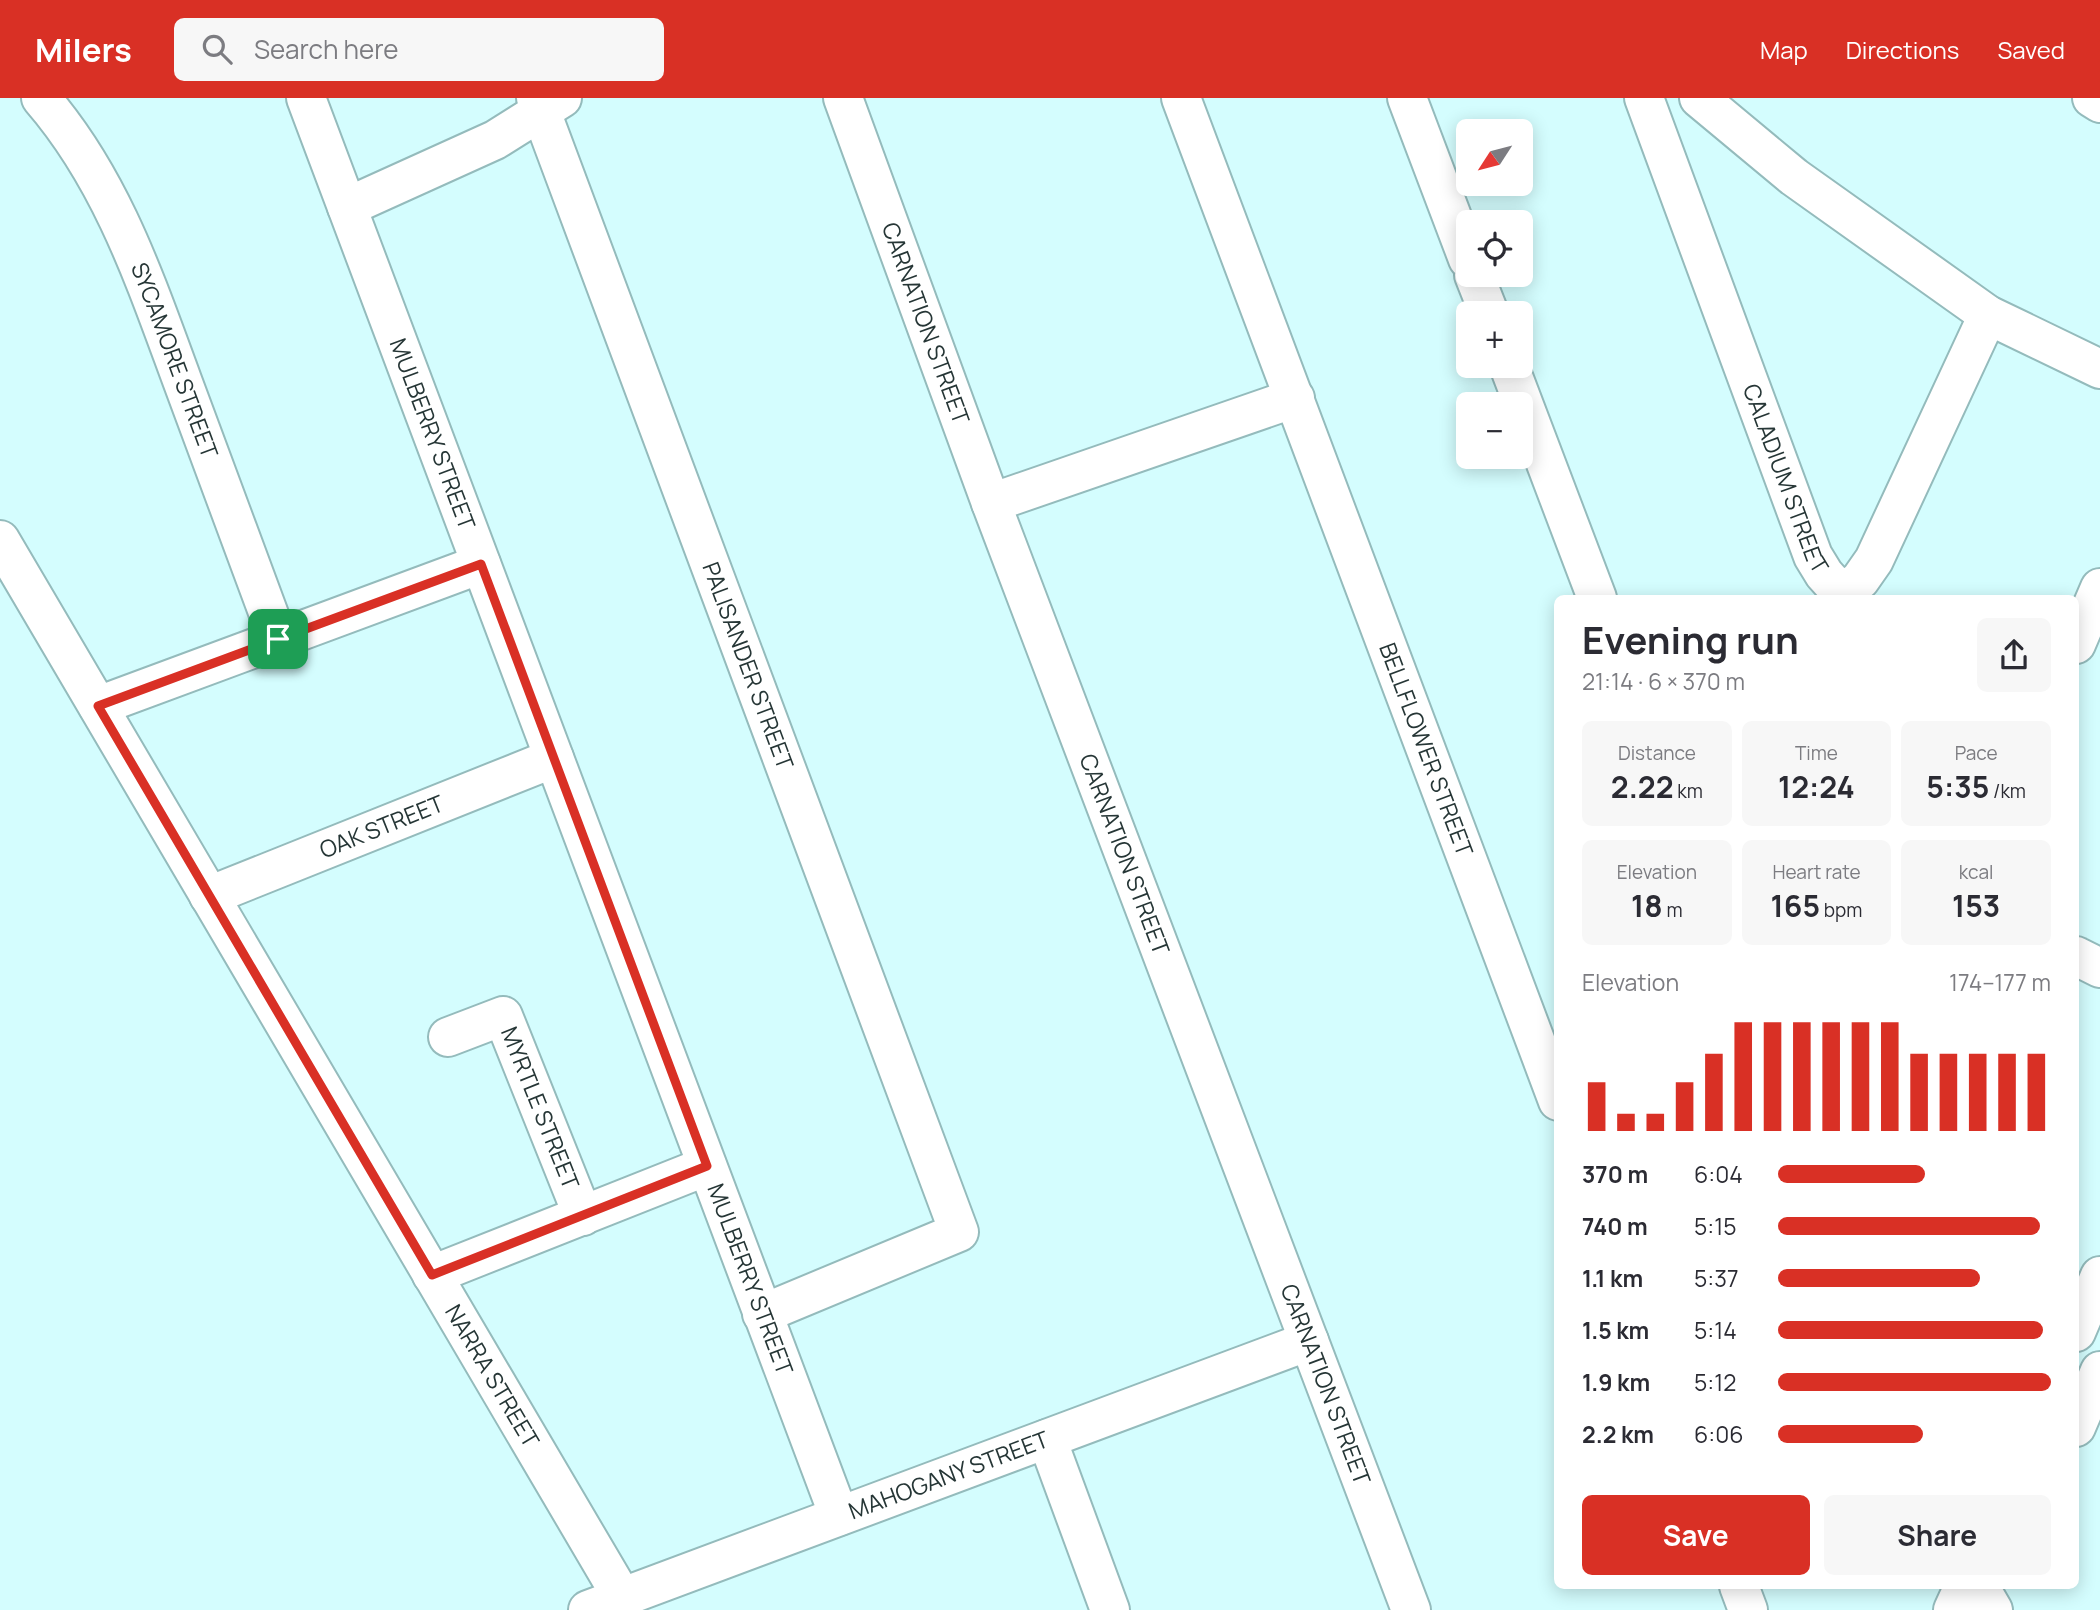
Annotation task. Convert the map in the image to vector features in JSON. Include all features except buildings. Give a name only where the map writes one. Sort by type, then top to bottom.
[{"type":"street","name":"SYCAMORE STREET","points":[[41,98],[69,130],[98,175],[135,255],[278,639]]},
{"type":"street","name":"MULBERRY STREET","points":[[306,98],[839,1516]]},
{"type":"street","name":"CARNATION STREET","points":[[844,98],[991,503],[1410,1610]]},
{"type":"street","name":"BELLFLOWER STREET","points":[[1181,98],[1554,1090]]},
{"type":"street","points":[[1407,98],[1456,227]]},
{"type":"street","name":"CALADIUM STREET","points":[[1644,98],[1813,556],[1824,574],[1842,594],[1860,580],[1874,560],[1988,314]]},
{"type":"street","points":[[1699,98],[1794,177],[1988,314],[2100,369]]},
{"type":"street","points":[[2092,98],[2100,103]]},
{"type":"street","points":[[347,207],[495,141],[547,103]]},
{"type":"street","name":"PALISANDER STREET","points":[[547,103],[959,1232],[762,1314]]},
{"type":"street","points":[[1514,378],[1596,595]]},
{"type":"street","points":[[991,503],[1295,398]]},
{"type":"street","name":"NARRA STREET","points":[[0,540],[432,1275],[605,1604]]},
{"type":"street","points":[[98,706],[481,564]]},
{"type":"street","points":[[2079,637],[2100,588]]},
{"type":"street","name":"OAK STREET","points":[[209,896],[554,758]]},
{"type":"street","points":[[2079,958],[2100,968]]},
{"type":"street","name":"MYRTLE STREET","points":[[448,1037],[503,1016],[583,1216]]},
{"type":"street","points":[[432,1275],[707,1166]]},
{"type":"street","points":[[2079,1325],[2100,1276]]},
{"type":"street","name":"MAHOGANY STREET","points":[[605,1604],[1309,1341]]},
{"type":"street","points":[[2079,1420],[2100,1371]]},
{"type":"street","points":[[1047,1439],[1110,1610]]},
{"type":"street","points":[[1740,1589],[1748,1610]]},
{"type":"street","points":[[1953,1610],[1963,1589]]},
{"type":"street","points":[[1981,1589],[1994,1610]]},
{"type":"street","points":[[1994,1610],[2004,1589]]},
{"type":"route","points":[[481,564],[707,1166],[432,1275],[98,706],[278,639],[481,564]]}]
